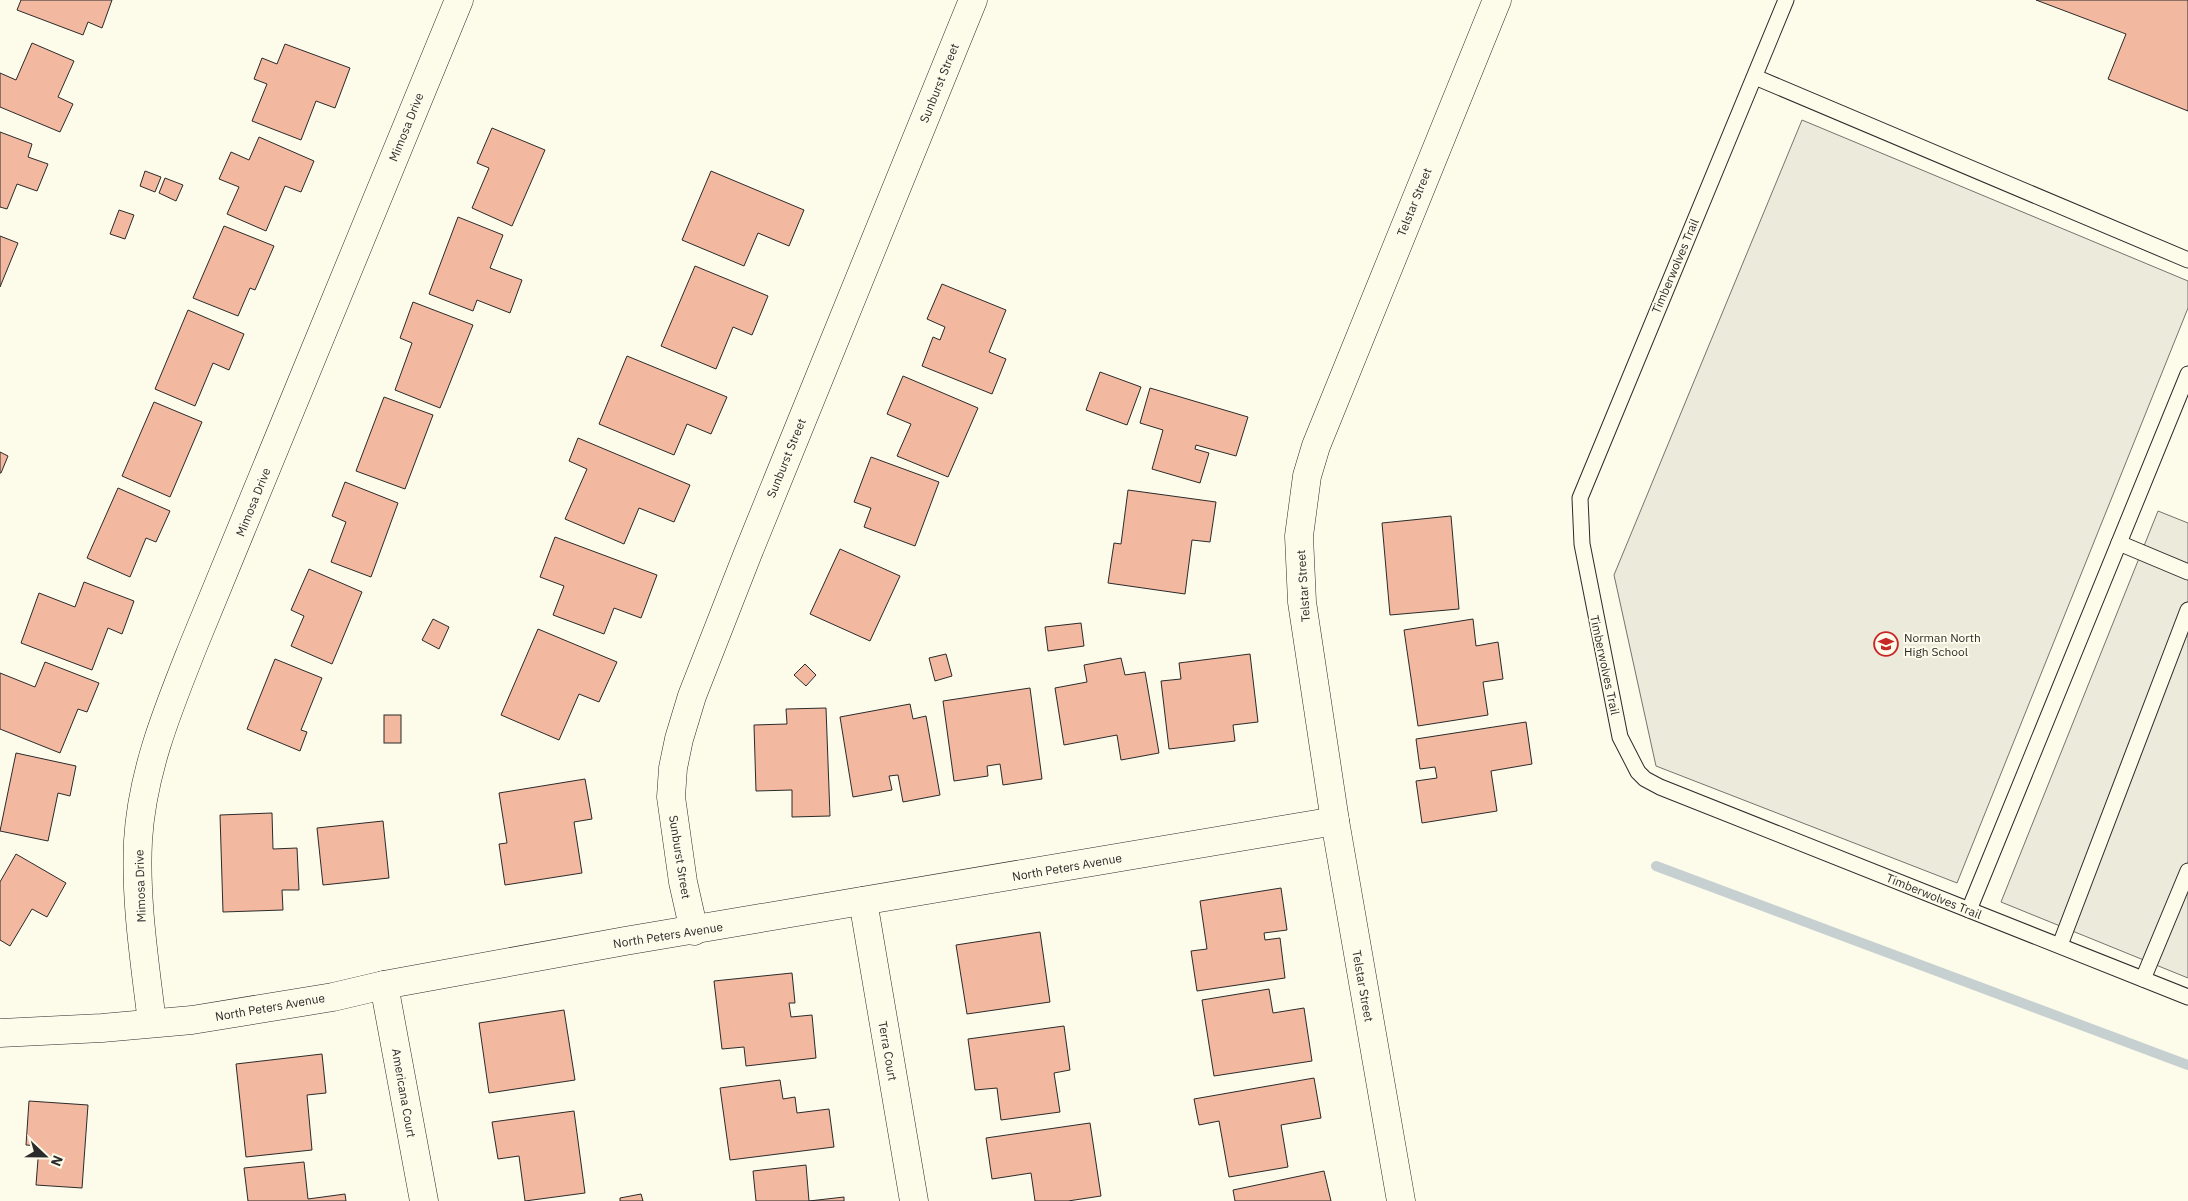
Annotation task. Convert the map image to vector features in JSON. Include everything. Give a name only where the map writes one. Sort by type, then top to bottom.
[{"type":"street","name":"Mimosa Drive","points":[[152,1023],[139,905],[138,841],[152,758],[194,644],[459,0]]},
{"type":"street","name":"Sunburst Street","points":[[694,930],[683,882],[671,797],[679,739],[692,696],[748,553],[973,0]]},
{"type":"street","name":"Telstar Street","points":[[1401,1201],[1335,821],[1302,602],[1299,536],[1307,476],[1333,402],[1497,0]]},
{"type":"street","name":"North Peters Avenue","points":[[0,1033],[102,1028],[192,1020],[333,997],[384,985],[694,930],[1335,821]]},
{"type":"street","name":"Terra Court","points":[[863,901],[914,1201]]},
{"type":"street","name":"Americana Court","points":[[384,985],[424,1201]]},
{"type":"lane","name":"Timberwolves Trail","points":[[1786,0],[1580,498],[1583,553],[1620,738],[1638,772],[1660,787],[2188,997]]},
{"type":"lane","points":[[1754,77],[2188,260]]},
{"type":"lane","points":[[1969,910],[2188,374]]},
{"type":"lane","points":[[2119,544],[2188,572]]},
{"type":"lane","points":[[2060,945],[2188,610]]},
{"type":"lane","points":[[2143,979],[2188,871]]},
{"type":"shaded area","points":[[1802,120],[2188,281],[2188,308],[1957,883],[1656,766],[1614,575]]},
{"type":"shaded area","points":[[2158,511],[2188,523],[2188,978],[2001,902]]},
{"type":"building","points":[[21,0],[112,0],[102,28],[88,22],[83,35],[17,10]]},
{"type":"building","points":[[2036,0],[2188,0],[2188,111],[2108,79],[2126,34]]},
{"type":"building","points":[[32,43],[74,61],[58,97],[73,104],[60,132],[0,107],[0,73],[16,80]]},
{"type":"building","points":[[285,44],[350,68],[335,108],[316,101],[301,140],[252,121],[267,84],[254,79],[262,58],[277,64]]},
{"type":"building","points":[[492,128],[545,150],[512,226],[472,208],[489,168],[477,163]]},
{"type":"building","points":[[0,132],[32,144],[28,157],[48,164],[37,191],[17,184],[7,209],[0,207]]},
{"type":"building","points":[[259,137],[314,161],[301,192],[285,186],[266,231],[227,214],[239,187],[219,179],[231,152],[249,160]]},
{"type":"building","points":[[145,171],[161,177],[155,192],[140,186]]},
{"type":"building","points":[[711,171],[804,210],[789,246],[758,233],[744,266],[682,240]]},
{"type":"building","points":[[165,178],[183,185],[176,201],[159,193]]},
{"type":"building","points":[[119,210],[134,215],[125,239],[110,234]]},
{"type":"building","points":[[458,217],[503,235],[490,268],[522,280],[510,313],[477,300],[473,311],[429,294]]},
{"type":"building","points":[[224,226],[274,246],[255,290],[250,288],[238,316],[193,298]]},
{"type":"building","points":[[0,236],[18,243],[0,287]]},
{"type":"building","points":[[695,266],[768,296],[752,335],[733,327],[716,369],[661,346]]},
{"type":"building","points":[[942,284],[1006,310],[989,352],[1006,359],[992,394],[922,366],[933,337],[940,340],[945,327],[927,319]]},
{"type":"building","points":[[413,302],[473,325],[440,408],[395,390],[412,343],[400,338]]},
{"type":"building","points":[[188,310],[244,334],[229,370],[213,363],[195,406],[155,389]]},
{"type":"building","points":[[627,356],[727,397],[711,434],[687,424],[674,455],[599,424]]},
{"type":"building","points":[[1100,372],[1141,387],[1127,425],[1086,410]]},
{"type":"building","points":[[903,376],[978,408],[948,477],[897,456],[911,424],[887,414]]},
{"type":"building","points":[[1150,388],[1248,417],[1236,456],[1196,445],[1195,449],[1209,453],[1200,483],[1152,469],[1163,430],[1140,423]]},
{"type":"building","points":[[384,397],[433,415],[405,489],[356,471]]},
{"type":"building","points":[[154,402],[202,422],[170,497],[122,476]]},
{"type":"building","points":[[578,438],[690,485],[674,522],[639,508],[624,544],[565,519],[587,469],[569,461]]},
{"type":"building","points":[[0,452],[8,456],[1,473],[0,473]]},
{"type":"building","points":[[871,457],[939,482],[915,546],[864,527],[871,508],[854,502]]},
{"type":"building","points":[[345,482],[398,503],[371,577],[331,562],[346,522],[332,516]]},
{"type":"building","points":[[118,488],[170,511],[156,542],[146,538],[130,577],[87,558]]},
{"type":"building","points":[[1128,490],[1216,502],[1210,542],[1192,540],[1185,594],[1108,583],[1114,543],[1121,544]]},
{"type":"building","points":[[1451,516],[1459,609],[1390,615],[1382,523]]},
{"type":"building","points":[[555,537],[657,575],[641,618],[614,608],[604,634],[553,615],[564,586],[540,577]]},
{"type":"building","points":[[840,549],[900,576],[870,641],[810,614]]},
{"type":"building","points":[[309,569],[362,592],[332,664],[291,646],[304,616],[291,610]]},
{"type":"building","points":[[84,582],[134,601],[122,634],[108,628],[92,670],[21,643],[39,593],[75,607]]},
{"type":"building","points":[[433,619],[449,627],[439,649],[422,640]]},
{"type":"building","points":[[1473,619],[1476,646],[1498,642],[1503,679],[1483,682],[1488,715],[1418,726],[1404,630]]},
{"type":"building","points":[[1081,623],[1084,646],[1048,651],[1045,627]]},
{"type":"building","points":[[538,629],[617,662],[599,702],[579,694],[559,740],[501,715]]},
{"type":"building","points":[[946,654],[952,676],[935,681],[929,658]]},
{"type":"building","points":[[1250,654],[1258,722],[1233,725],[1235,741],[1169,749],[1161,681],[1181,679],[1179,663]]},
{"type":"building","points":[[1121,658],[1125,675],[1145,672],[1159,753],[1121,760],[1117,735],[1064,745],[1055,688],[1087,682],[1084,665]]},
{"type":"building","points":[[275,659],[322,678],[301,730],[307,732],[300,751],[247,729]]},
{"type":"building","points":[[45,662],[99,683],[87,712],[78,709],[60,753],[0,729],[0,673],[35,687]]},
{"type":"building","points":[[805,664],[816,675],[806,686],[794,675]]},
{"type":"building","points":[[1030,688],[1042,779],[1003,785],[1000,764],[987,766],[988,776],[954,781],[943,701]]},
{"type":"building","points":[[910,704],[913,719],[926,716],[940,795],[903,802],[898,775],[889,776],[892,790],[853,797],[840,717]]},
{"type":"building","points":[[826,708],[830,816],[792,817],[792,790],[756,791],[754,725],[787,724],[786,709]]},
{"type":"building","points":[[384,715],[401,715],[401,743],[384,743]]},
{"type":"building","points":[[1526,722],[1532,764],[1491,771],[1497,811],[1422,823],[1416,781],[1437,778],[1435,767],[1420,769],[1416,739]]},
{"type":"building","points":[[16,753],[76,766],[70,796],[58,793],[48,841],[0,831]]},
{"type":"building","points":[[585,779],[592,819],[574,822],[582,873],[505,885],[499,844],[507,843],[499,793]]},
{"type":"building","points":[[272,813],[273,849],[297,848],[299,890],[282,890],[283,910],[223,912],[220,815]]},
{"type":"building","points":[[383,821],[389,878],[323,885],[317,828]]},
{"type":"building","points":[[16,854],[66,883],[47,917],[32,909],[10,946],[0,940],[0,882]]},
{"type":"building","points":[[1281,888],[1287,930],[1264,933],[1265,940],[1280,938],[1285,978],[1197,991],[1191,951],[1207,949],[1200,901]]},
{"type":"building","points":[[1040,932],[1050,1002],[967,1014],[956,945]]},
{"type":"building","points":[[792,973],[795,1003],[789,1003],[791,1017],[812,1015],[816,1058],[746,1066],[744,1047],[722,1049],[714,981]]},
{"type":"building","points":[[1269,989],[1273,1013],[1304,1008],[1312,1061],[1214,1076],[1202,1000]]},
{"type":"building","points":[[564,1010],[575,1080],[489,1093],[479,1023]]},
{"type":"building","points":[[1064,1026],[1070,1070],[1054,1073],[1060,1112],[1001,1120],[997,1088],[975,1090],[968,1039]]},
{"type":"building","points":[[322,1054],[326,1093],[307,1095],[312,1150],[246,1157],[236,1064]]},
{"type":"building","points":[[1314,1078],[1321,1118],[1281,1125],[1288,1167],[1229,1177],[1219,1121],[1199,1125],[1194,1099]]},
{"type":"building","points":[[780,1080],[783,1099],[795,1097],[797,1113],[829,1109],[834,1147],[730,1160],[720,1088]]},
{"type":"building","points":[[29,1101],[88,1105],[82,1188],[36,1185],[39,1146],[26,1145]]},
{"type":"building","points":[[574,1111],[585,1193],[525,1201],[519,1156],[498,1159],[492,1122]]},
{"type":"building","points":[[1090,1123],[1101,1196],[1068,1201],[1035,1201],[1031,1173],[992,1179],[986,1138]]},
{"type":"building","points":[[304,1162],[308,1199],[345,1194],[346,1201],[248,1201],[244,1168]]},
{"type":"building","points":[[806,1165],[809,1201],[756,1201],[753,1171]]},
{"type":"building","points":[[1324,1171],[1331,1201],[1235,1201],[1233,1190]]},
{"type":"building","points":[[641,1194],[643,1201],[620,1201],[620,1198]]},
{"type":"building","points":[[844,1197],[844,1201],[809,1201]]},
{"type":"waterway","points":[[1656,866],[2188,1065]]},
{"type":"place","name":"Norman North High School","points":[[1886,644]]}]
